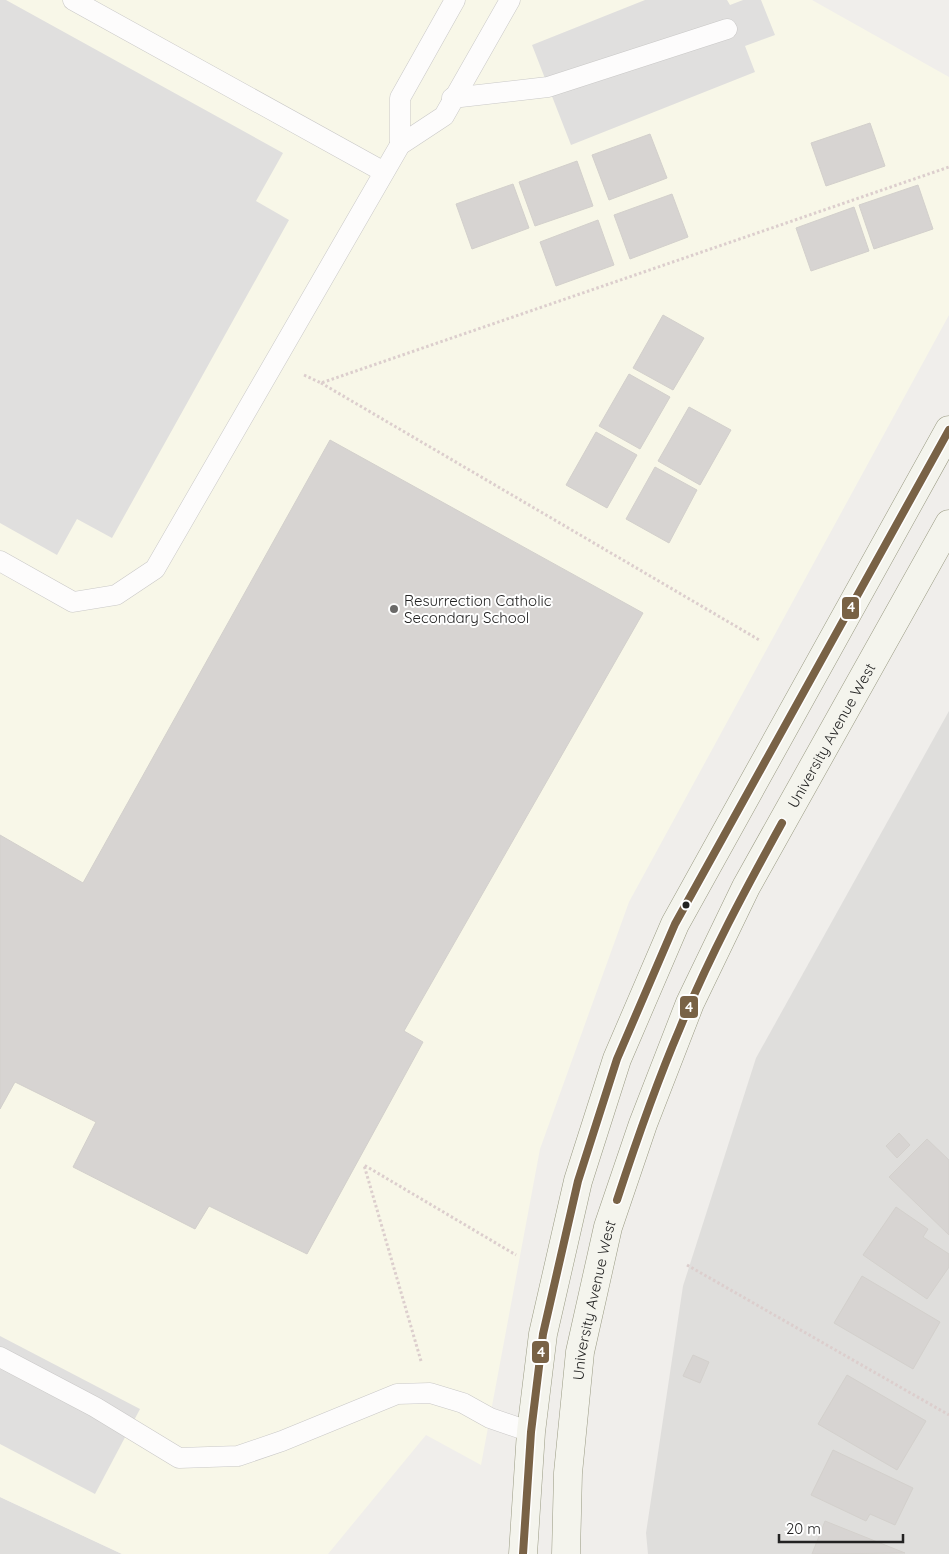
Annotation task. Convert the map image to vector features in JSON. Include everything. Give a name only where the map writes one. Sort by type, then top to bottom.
[{"type":"main road","points":[[523,1554],[531,1432],[543,1334],[578,1180],[617,1059],[675,924],[949,430]]},
{"type":"main road","name":"University Avenue West","points":[[566,1554],[568,1473],[580,1352],[608,1226],[643,1124],[690,1003],[746,887],[949,524]]},
{"type":"lane","points":[[73,0],[384,172]]},
{"type":"lane","points":[[400,145],[400,98],[455,0]]},
{"type":"lane","points":[[0,561],[73,602],[116,595],[154,569],[400,145],[444,116],[452,98],[510,0]]},
{"type":"lane","points":[[452,98],[548,87],[727,29]]},
{"type":"lane","points":[[0,1357],[95,1407],[179,1458],[238,1456],[282,1441],[397,1394],[430,1393],[464,1404],[490,1418],[531,1432]]},
{"type":"path","points":[[320,383],[949,167]]},
{"type":"path","points":[[274,361],[320,383],[761,641]]},
{"type":"path","points":[[430,1393],[364,1165],[516,1256]]},
{"type":"path","points":[[687,1265],[949,1414]]},
{"type":"shaded area","name":"Resurrection Catholic Secondary School","points":[[0,0],[812,0],[949,77],[949,315],[629,902],[540,1149],[481,1465],[426,1435],[328,1554],[122,1554],[0,1497]]},
{"type":"shaded area","points":[[0,0],[6,0],[283,153],[256,201],[289,220],[112,538],[77,519],[57,555],[0,523]]},
{"type":"shaded area","points":[[645,0],[727,0],[730,5],[743,0],[761,0],[775,35],[745,46],[755,72],[571,145],[532,45]]},
{"type":"shaded area","points":[[949,711],[949,1554],[648,1554],[646,1533],[683,1286],[756,1058]]},
{"type":"shaded area","points":[[0,1336],[140,1409],[95,1494],[0,1444]]},
{"type":"shaded area","points":[[0,1497],[122,1554],[0,1554]]},
{"type":"building","points":[[870,123],[885,166],[826,186],[811,143]]},
{"type":"building","points":[[650,134],[667,178],[609,200],[592,155]]},
{"type":"building","points":[[577,161],[593,206],[535,226],[519,182]]},
{"type":"building","points":[[513,184],[529,228],[472,249],[456,204]]},
{"type":"building","points":[[918,185],[933,229],[874,249],[859,205]]},
{"type":"building","points":[[672,194],[688,237],[630,259],[614,215]]},
{"type":"building","points":[[854,207],[869,251],[811,271],[796,228]]},
{"type":"building","points":[[598,220],[614,265],[556,286],[540,242]]},
{"type":"building","points":[[663,315],[704,338],[673,390],[633,368]]},
{"type":"building","points":[[629,374],[670,397],[640,449],[599,426]]},
{"type":"building","points":[[689,407],[731,430],[700,485],[658,461]]},
{"type":"building","points":[[596,432],[637,455],[607,508],[566,485]]},
{"type":"building","name":"Resurrection Catholic Secondary School","points":[[330,440],[643,613],[404,1031],[423,1042],[307,1254],[209,1206],[195,1229],[73,1167],[96,1122],[15,1082],[0,1109],[0,835],[83,883]]},
{"type":"building","points":[[655,467],[697,490],[669,543],[626,519]]},
{"type":"building","points":[[899,1133],[910,1145],[897,1158],[886,1146]]},
{"type":"building","points":[[927,1139],[949,1160],[949,1235],[889,1177]]},
{"type":"building","points":[[896,1207],[928,1229],[923,1237],[949,1254],[949,1267],[927,1299],[863,1255]]},
{"type":"building","points":[[862,1276],[940,1322],[913,1369],[834,1323]]},
{"type":"building","points":[[693,1355],[709,1362],[700,1383],[683,1376]]},
{"type":"building","points":[[847,1375],[926,1421],[897,1470],[818,1424]]},
{"type":"building","points":[[833,1450],[913,1488],[895,1525],[870,1514],[866,1521],[811,1495]]},
{"type":"building","points":[[825,1521],[905,1553],[812,1554]]},
{"type":"transit line","name":"4","points":[[523,1554],[531,1432],[543,1334],[578,1181],[617,1059],[675,924],[949,430]]},
{"type":"transit line","name":"4","points":[[617,1200],[671,1049],[691,1002],[728,924],[782,823]]},
{"type":"place","name":"Resurrection Catholic Secondary School","points":[[394,609]]}]
